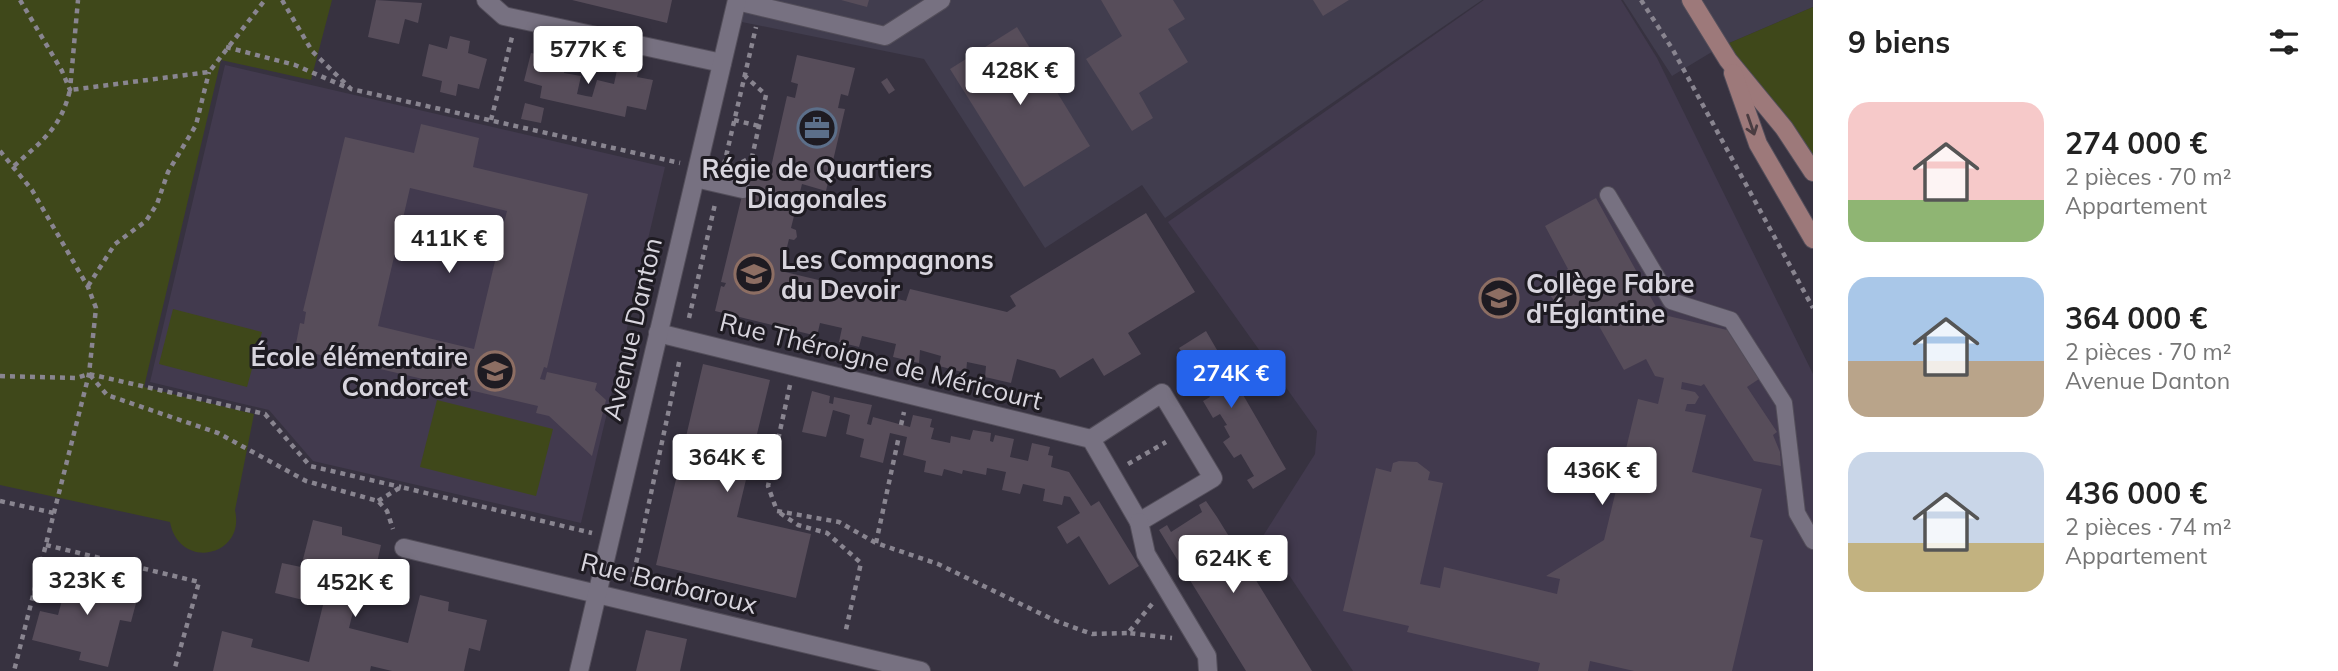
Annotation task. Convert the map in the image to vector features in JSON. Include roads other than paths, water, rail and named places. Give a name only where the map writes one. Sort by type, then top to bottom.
[{"type":"main road","points":[[1691,0],[1728,60],[1784,128],[1813,172]]},
{"type":"main road","points":[[1728,60],[1758,144],[1813,239]]},
{"type":"street","points":[[486,0],[504,16],[722,63]]},
{"type":"street","points":[[737,1],[885,36],[941,0]]},
{"type":"street","name":"Avenue Danton","points":[[579,671],[737,1]]},
{"type":"street","name":"Rue Théroigne de Méricourt","points":[[658,333],[1091,439]]},
{"type":"street","points":[[1139,522],[1213,478],[1162,393],[1091,439],[1139,522],[1146,554],[1207,656],[1208,671]]},
{"type":"street","name":"Rue Barbaroux","points":[[404,548],[921,671]]},
{"type":"lane","points":[[696,173],[721,178],[743,190]]},
{"type":"lane","points":[[1608,195],[1671,301],[1731,320],[1784,403],[1797,513],[1813,541]]},
{"type":"place","name":"Régie de Quartiers Diagonales","points":[[817,128]]},
{"type":"place","name":"Les Compagnons du Devoir","points":[[754,274]]},
{"type":"place","name":"Collège Fabre d'Églantine","points":[[1499,298]]},
{"type":"place","name":"École élémentaire Condorcet","points":[[495,371]]}]
